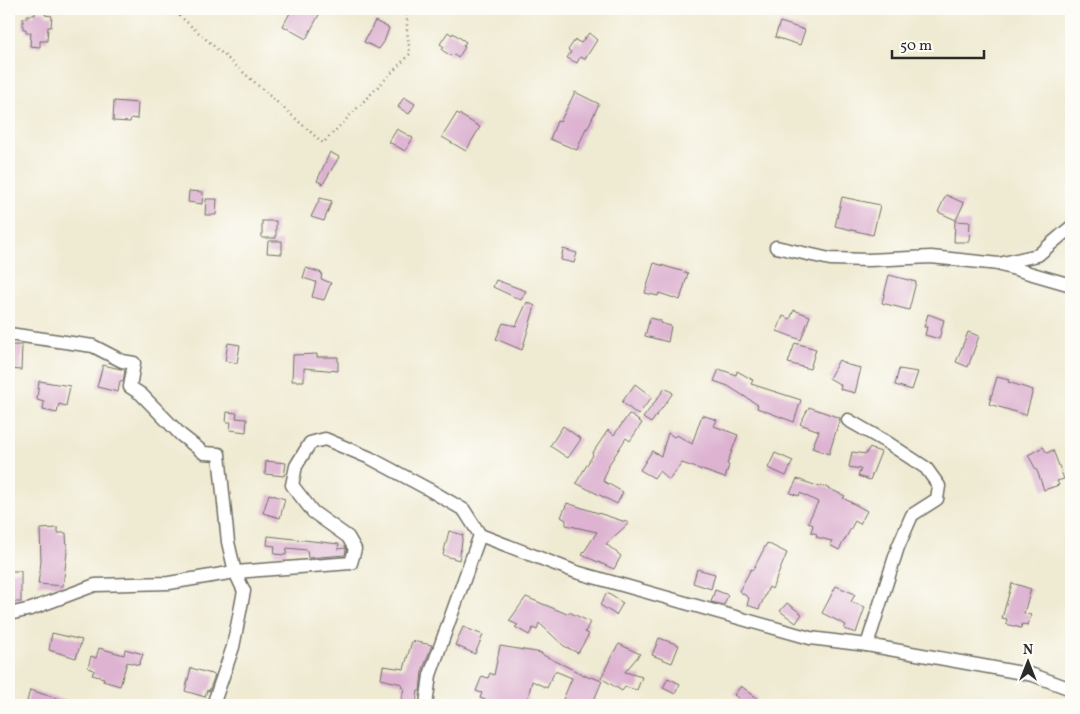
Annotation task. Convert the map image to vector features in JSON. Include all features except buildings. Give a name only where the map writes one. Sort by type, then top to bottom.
[{"type":"street","points":[[998,264],[1038,255],[1071,227]]},
{"type":"street","points":[[776,247],[830,259],[869,260],[931,257],[998,264],[1071,285]]},
{"type":"street","points":[[9,334],[93,346],[122,361],[134,363],[130,387],[141,394],[181,435],[204,453],[219,454],[228,542],[235,572],[244,592],[233,648],[213,705]]},
{"type":"street","points":[[848,420],[926,468],[939,486],[937,499],[912,515],[908,523],[898,547],[867,645]]},
{"type":"street","points":[[9,614],[31,609],[95,585],[169,584],[235,572],[351,563],[355,548],[348,538],[313,512],[292,485],[296,466],[310,444],[325,438],[370,458],[464,510],[480,535],[576,572],[810,638],[867,645],[1033,675],[1071,689]]},
{"type":"street","points":[[426,705],[430,675],[480,535]]},
{"type":"path","points":[[172,9],[323,143],[410,54],[407,9]]}]
